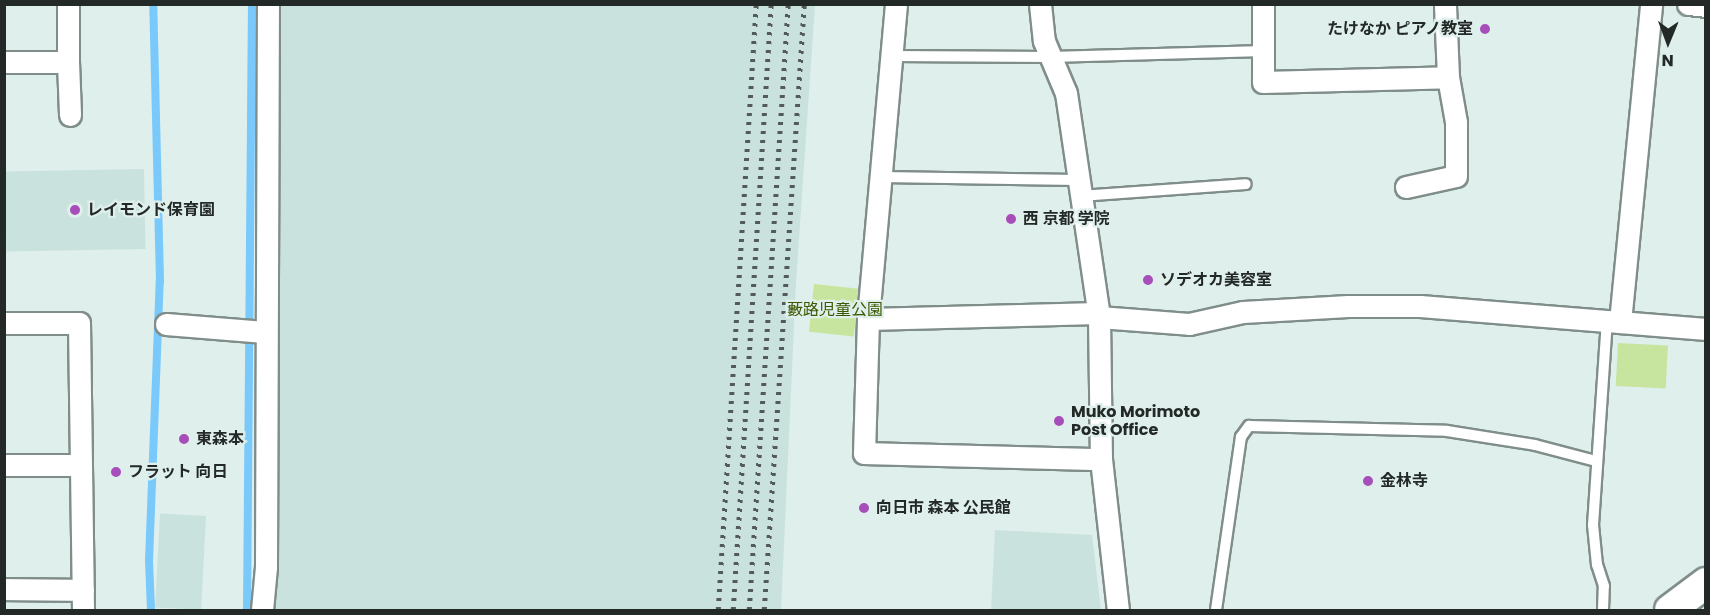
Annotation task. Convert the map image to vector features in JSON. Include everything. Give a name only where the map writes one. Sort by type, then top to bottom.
[{"type":"main road","points":[[1671,610],[1706,583]]},
{"type":"street","points":[[68,4],[70,115]]},
{"type":"street","points":[[262,610],[266,567],[265,332],[268,4]]},
{"type":"street","points":[[896,4],[868,319],[864,453],[1101,459]]},
{"type":"street","points":[[1040,4],[1044,41],[1066,93],[1098,315],[1101,459],[1118,610]]},
{"type":"street","points":[[1263,4],[1263,82],[1448,76]]},
{"type":"street","points":[[1406,187],[1456,176],[1456,122],[1448,76],[1445,4]]},
{"type":"street","points":[[1614,322],[1651,4]]},
{"type":"street","points":[[1688,4],[1706,6]]},
{"type":"street","points":[[4,62],[68,62]]},
{"type":"street","points":[[868,319],[1098,315],[1189,324],[1243,312],[1348,306],[1420,306],[1706,329]]},
{"type":"street","points":[[4,324],[79,323],[83,600],[4,589]]},
{"type":"street","points":[[166,324],[265,332]]},
{"type":"street","points":[[4,465],[81,465]]},
{"type":"lane","points":[[892,56],[1050,57],[1264,51]]},
{"type":"lane","points":[[881,177],[1079,188],[1246,184]]},
{"type":"lane","points":[[1603,610],[1604,586],[1597,565],[1593,525],[1596,461],[1614,322]]},
{"type":"lane","points":[[1216,610],[1241,438],[1249,426],[1447,431],[1535,445],[1596,461]]},
{"type":"shaded area","points":[[278,5],[815,5],[796,283],[781,610],[274,610]]},
{"type":"shaded area","name":"レイモンド保育園","points":[[144,169],[145,249],[6,251],[5,171]]},
{"type":"shaded area","points":[[160,514],[206,516],[201,610],[155,607]]},
{"type":"shaded area","points":[[995,530],[1092,535],[1101,610],[991,610]]},
{"type":"green space","name":"藪路児童公園","points":[[814,284],[859,289],[854,336],[809,332]]},
{"type":"green space","points":[[1618,343],[1668,346],[1666,389],[1616,386]]},
{"type":"waterway","points":[[151,610],[149,561],[160,281],[153,4]]},
{"type":"waterway","points":[[247,610],[252,4]]},
{"type":"railway","points":[[718,610],[756,4]]},
{"type":"railway","points":[[733,610],[771,4]]},
{"type":"railway","points":[[749,610],[788,4]]},
{"type":"railway","points":[[764,610],[804,4]]},
{"type":"place","name":"たけなか ピアノ教室","points":[[1485,29]]},
{"type":"place","name":"レイモンド保育園","points":[[75,210]]},
{"type":"place","name":"西 京都 学院","points":[[1011,219]]},
{"type":"place","name":"ソデオカ美容室","points":[[1148,280]]},
{"type":"place","name":"Muko Morimoto Post Office","points":[[1059,421]]},
{"type":"place","name":"東森本","points":[[184,439]]},
{"type":"place","name":"フラット 向日","points":[[116,472]]},
{"type":"place","name":"金林寺","points":[[1368,481]]},
{"type":"place","name":"向日市 森本 公民館","points":[[864,508]]}]
